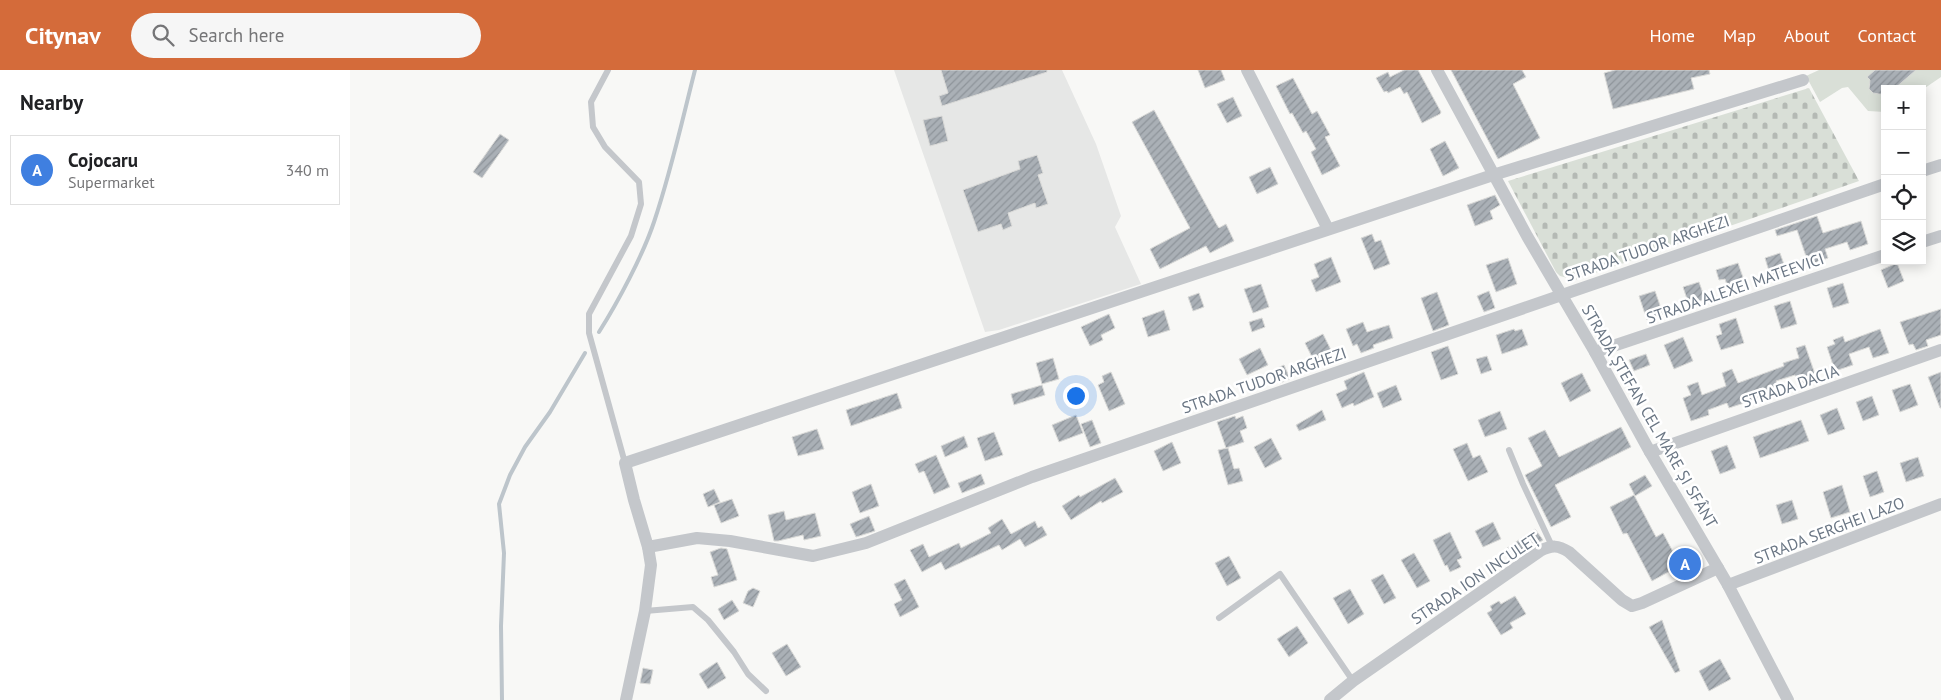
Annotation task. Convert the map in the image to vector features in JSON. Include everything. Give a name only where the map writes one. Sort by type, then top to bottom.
[{"type":"street","points":[[1247,70],[1328,229]]},
{"type":"street","name":"STRADA ȘTEFAN CEL MARE ȘI SFÂNT","points":[[1437,70],[1492,175],[1728,585],[1788,700]]},
{"type":"street","points":[[626,700],[645,611],[651,565],[648,547],[625,463],[1492,175],[1803,80]]},
{"type":"street","points":[[1926,170],[1941,165]]},
{"type":"street","name":"STRADA TUDOR ARGHEZI","points":[[648,547],[697,538],[730,541],[813,556],[866,543],[1032,477],[1881,185]]},
{"type":"street","points":[[1926,241],[1941,236]]},
{"type":"street","name":"STRADA ALEXEI MATEEVICI","points":[[1595,352],[1881,256]]},
{"type":"street","name":"STRADA DACIA","points":[[1650,452],[1941,350]]},
{"type":"street","name":"STRADA SERGHEI LAZO","points":[[1728,585],[1941,504]]},
{"type":"street","name":"STRADA ION INCULEȚ","points":[[1330,700],[1353,681],[1540,551],[1552,546],[1560,546],[1569,552],[1622,600],[1632,606],[1718,568]]},
{"type":"lane","points":[[608,70],[591,102],[593,127],[605,147],[639,182],[641,204],[631,236],[589,314],[589,333],[625,463]]},
{"type":"lane","points":[[1509,450],[1522,484],[1552,546]]},
{"type":"lane","points":[[1219,618],[1280,574],[1353,681]]},
{"type":"lane","points":[[645,611],[693,607],[708,620],[734,652],[748,674],[766,691]]},
{"type":"shaded area","points":[[894,70],[1062,70],[1096,144],[1121,216],[1115,227],[1141,284],[999,330],[985,332]]},
{"type":"green space","points":[[1819,70],[1941,70],[1941,77],[1926,87],[1926,85],[1881,85],[1881,112],[1868,111],[1848,87],[1842,88],[1820,102],[1806,76]]},
{"type":"green space","points":[[1809,88],[1859,181],[1575,280],[1560,276],[1556,272],[1508,181]]},
{"type":"building","points":[[941,70],[1047,70],[1047,72],[942,106],[939,96],[948,93]]},
{"type":"building","points":[[1198,70],[1221,70],[1225,80],[1205,88]]},
{"type":"building","points":[[1404,70],[1418,70],[1441,112],[1440,114],[1422,123],[1407,92],[1404,94],[1400,87],[1388,93],[1387,91],[1384,92],[1376,78],[1388,72],[1390,77]]},
{"type":"building","points":[[1451,70],[1522,70],[1526,77],[1513,84],[1540,138],[1498,159]]},
{"type":"building","points":[[1615,70],[1709,70],[1710,74],[1691,78],[1694,89],[1613,109],[1604,73]]},
{"type":"building","points":[[1875,70],[1916,70],[1899,85],[1881,85],[1881,94],[1873,93],[1869,89],[1870,80],[1867,77]]},
{"type":"building","points":[[1293,78],[1312,114],[1317,111],[1330,135],[1325,137],[1340,166],[1322,175],[1311,152],[1316,149],[1306,131],[1303,133],[1292,113],[1290,114],[1276,86]]},
{"type":"building","points":[[1233,97],[1242,116],[1227,123],[1217,104]]},
{"type":"building","points":[[1154,110],[1217,225],[1219,228],[1226,224],[1234,241],[1210,253],[1206,246],[1160,269],[1150,249],[1190,228],[1132,122]]},
{"type":"building","points":[[942,116],[948,141],[930,146],[923,120]]},
{"type":"building","points":[[500,134],[509,140],[482,178],[473,172]]},
{"type":"building","points":[[1445,141],[1459,168],[1443,176],[1430,149]]},
{"type":"building","points":[[1037,155],[1043,173],[1038,175],[1048,204],[1036,208],[1035,203],[1008,213],[1012,226],[1003,230],[1001,224],[978,232],[963,190],[1020,169],[1018,161]]},
{"type":"building","points":[[1270,167],[1278,184],[1257,194],[1249,177]]},
{"type":"building","points":[[1495,195],[1500,205],[1490,211],[1493,219],[1475,226],[1467,205]]},
{"type":"building","points":[[1817,216],[1823,233],[1861,221],[1868,244],[1850,250],[1847,242],[1825,249],[1828,258],[1809,265],[1797,230],[1777,236],[1775,230]]},
{"type":"building","points":[[1372,234],[1375,242],[1381,240],[1390,264],[1374,270],[1361,238]]},
{"type":"building","points":[[1780,253],[1787,273],[1771,278],[1765,258]]},
{"type":"building","points":[[1331,257],[1341,282],[1316,292],[1311,280],[1319,277],[1314,264]]},
{"type":"building","points":[[1508,258],[1517,284],[1496,292],[1486,265]]},
{"type":"building","points":[[1738,263],[1746,286],[1729,291],[1725,279],[1719,280],[1716,270]]},
{"type":"building","points":[[1892,265],[1898,265],[1904,281],[1888,288],[1881,270]]},
{"type":"building","points":[[1699,282],[1705,299],[1689,305],[1683,287]]},
{"type":"building","points":[[1843,283],[1849,303],[1833,308],[1827,288]]},
{"type":"building","points":[[1261,284],[1269,307],[1253,313],[1244,289]]},
{"type":"building","points":[[1489,291],[1495,308],[1484,312],[1477,296]]},
{"type":"building","points":[[1655,291],[1663,314],[1647,320],[1639,296]]},
{"type":"building","points":[[1437,292],[1449,325],[1433,331],[1421,298]]},
{"type":"building","points":[[1199,293],[1204,307],[1193,311],[1188,297]]},
{"type":"building","points":[[1790,301],[1797,324],[1781,329],[1774,306]]},
{"type":"building","points":[[1941,309],[1941,335],[1926,340],[1928,346],[1916,350],[1913,344],[1909,345],[1900,322]]},
{"type":"building","points":[[1164,310],[1170,330],[1148,337],[1142,318]]},
{"type":"building","points":[[1109,314],[1115,328],[1101,335],[1103,340],[1090,346],[1081,327]]},
{"type":"building","points":[[1262,318],[1265,327],[1252,332],[1249,322]]},
{"type":"building","points":[[1736,318],[1744,343],[1721,350],[1716,336],[1722,334],[1719,324]]},
{"type":"building","points":[[1363,322],[1367,332],[1389,325],[1393,338],[1373,345],[1374,348],[1361,353],[1357,344],[1353,346],[1346,329]]},
{"type":"building","points":[[1514,329],[1515,331],[1522,329],[1528,345],[1502,354],[1496,335]]},
{"type":"building","points":[[1880,329],[1889,353],[1873,358],[1869,347],[1849,354],[1853,365],[1835,371],[1827,347],[1835,344],[1833,340],[1843,336],[1845,342]]},
{"type":"building","points":[[1323,334],[1333,354],[1315,363],[1305,343]]},
{"type":"building","points":[[1683,337],[1693,361],[1674,369],[1664,345]]},
{"type":"building","points":[[1805,345],[1816,377],[1809,379],[1811,383],[1799,387],[1795,375],[1776,381],[1780,391],[1729,408],[1727,403],[1708,410],[1709,415],[1691,421],[1683,398],[1691,395],[1687,386],[1698,382],[1702,395],[1726,386],[1722,373],[1732,369],[1738,383],[1784,366],[1783,363],[1799,358],[1796,348]]},
{"type":"building","points":[[1448,346],[1458,374],[1441,380],[1431,352]]},
{"type":"building","points":[[1260,348],[1268,365],[1247,375],[1239,359]]},
{"type":"building","points":[[1646,354],[1650,365],[1634,371],[1629,360]]},
{"type":"building","points":[[1487,356],[1492,370],[1481,374],[1476,359]]},
{"type":"building","points":[[1053,358],[1059,379],[1042,384],[1036,363]]},
{"type":"building","points":[[1284,365],[1290,379],[1280,383],[1275,369]]},
{"type":"building","points":[[1111,372],[1125,404],[1109,411],[1098,385],[1104,382],[1102,376]]},
{"type":"building","points":[[1364,372],[1374,397],[1354,406],[1353,403],[1342,408],[1336,394],[1347,389],[1344,381]]},
{"type":"building","points":[[1941,372],[1941,408],[1940,408],[1928,377]]},
{"type":"building","points":[[1582,373],[1591,391],[1570,402],[1561,383]]},
{"type":"building","points":[[1910,384],[1918,405],[1900,412],[1892,390]]},
{"type":"building","points":[[1042,385],[1045,395],[1014,405],[1011,394]]},
{"type":"building","points":[[1396,385],[1402,400],[1383,408],[1377,393]]},
{"type":"building","points":[[897,393],[902,408],[851,426],[846,410]]},
{"type":"building","points":[[1872,396],[1879,415],[1863,421],[1856,402]]},
{"type":"building","points":[[1837,408],[1845,429],[1828,435],[1820,415]]},
{"type":"building","points":[[1322,410],[1326,420],[1299,431],[1296,425]]},
{"type":"building","points":[[1500,411],[1507,429],[1485,437],[1478,420]]},
{"type":"building","points":[[1076,415],[1083,433],[1059,442],[1052,425]]},
{"type":"building","points":[[1235,416],[1236,419],[1243,416],[1247,428],[1240,431],[1244,442],[1226,448],[1217,422]]},
{"type":"building","points":[[1092,420],[1101,443],[1090,447],[1081,424]]},
{"type":"building","points":[[1801,420],[1809,441],[1760,458],[1753,437]]},
{"type":"building","points":[[1621,427],[1631,447],[1555,485],[1571,517],[1551,527],[1525,475],[1542,466],[1528,438],[1545,430],[1559,457]]},
{"type":"building","points":[[817,429],[824,449],[798,456],[792,437]]},
{"type":"building","points":[[994,432],[1003,455],[985,461],[977,438]]},
{"type":"building","points":[[964,436],[968,447],[945,457],[941,446]]},
{"type":"building","points":[[1271,438],[1282,459],[1265,468],[1254,447]]},
{"type":"building","points":[[1172,442],[1181,463],[1163,471],[1154,451]]},
{"type":"building","points":[[1467,443],[1473,458],[1480,455],[1488,472],[1468,481],[1453,449]]},
{"type":"building","points":[[1727,445],[1736,468],[1720,474],[1711,451]]},
{"type":"building","points":[[1228,448],[1234,469],[1239,468],[1243,481],[1228,485],[1218,450]]},
{"type":"building","points":[[936,455],[950,487],[934,494],[924,471],[919,473],[915,464]]},
{"type":"building","points":[[1918,457],[1924,476],[1906,482],[1900,463]]},
{"type":"building","points":[[1877,471],[1884,492],[1870,497],[1863,476]]},
{"type":"building","points":[[981,474],[985,484],[962,493],[958,483]]},
{"type":"building","points":[[1645,475],[1652,486],[1635,496],[1629,484]]},
{"type":"building","points":[[1115,478],[1123,492],[1102,503],[1101,501],[1071,520],[1062,506],[1079,495],[1080,497]]},
{"type":"building","points":[[871,484],[879,506],[860,513],[852,492]]},
{"type":"building","points":[[1842,485],[1850,512],[1831,518],[1823,492]]},
{"type":"building","points":[[714,489],[720,502],[708,507],[703,494]]},
{"type":"building","points":[[1634,495],[1656,537],[1663,533],[1679,563],[1694,555],[1698,564],[1675,576],[1672,570],[1652,581],[1627,533],[1623,534],[1610,507]]},
{"type":"building","points":[[732,499],[739,516],[721,523],[714,505]]},
{"type":"building","points":[[1792,500],[1798,519],[1782,524],[1776,505]]},
{"type":"building","points":[[784,511],[786,520],[815,513],[821,536],[804,540],[803,535],[774,541],[768,515]]},
{"type":"building","points":[[869,516],[875,531],[856,537],[850,524]]},
{"type":"building","points":[[1002,519],[1011,534],[1035,521],[1038,528],[1042,526],[1047,535],[1025,547],[1020,539],[1002,550],[999,545],[945,570],[941,562],[922,572],[910,550],[923,544],[929,557],[959,543],[961,548],[991,533],[988,528]]},
{"type":"building","points":[[1493,522],[1501,539],[1483,547],[1475,531]]},
{"type":"building","points":[[1535,529],[1543,540],[1514,559],[1507,548]]},
{"type":"building","points":[[1450,532],[1462,558],[1457,560],[1461,567],[1450,572],[1447,565],[1445,566],[1433,540]]},
{"type":"building","points":[[721,548],[727,549],[737,580],[714,587],[711,577],[718,575],[710,552]]},
{"type":"building","points":[[1414,553],[1430,581],[1417,588],[1401,560]]},
{"type":"building","points":[[1229,556],[1241,578],[1227,586],[1215,563]]},
{"type":"building","points":[[1383,574],[1396,598],[1384,604],[1371,580]]},
{"type":"building","points":[[905,579],[919,607],[900,617],[894,604],[902,600],[894,584]]},
{"type":"building","points":[[753,588],[760,591],[753,607],[743,603],[748,591]]},
{"type":"building","points":[[1350,589],[1364,614],[1348,624],[1333,598]]},
{"type":"building","points":[[1515,596],[1526,614],[1510,623],[1513,628],[1501,635],[1487,613],[1492,610],[1490,606],[1499,601],[1501,604]]},
{"type":"building","points":[[732,600],[739,611],[724,620],[718,609]]},
{"type":"building","points":[[1662,620],[1680,671],[1675,673],[1649,627]]},
{"type":"building","points":[[1297,626],[1308,643],[1289,657],[1277,639]]},
{"type":"building","points":[[787,644],[801,667],[786,676],[772,653]]},
{"type":"building","points":[[1720,659],[1731,679],[1709,691],[1699,671]]},
{"type":"building","points":[[717,662],[726,678],[708,689],[699,674]]},
{"type":"building","points":[[643,668],[653,670],[650,684],[640,683]]},
{"type":"waterway","points":[[599,332],[630,278],[649,235],[671,165],[695,70]]},
{"type":"waterway","points":[[502,700],[501,626],[504,553],[499,504],[510,475],[525,447],[550,412],[585,353]]},
{"type":"place","name":"Cojocaru","points":[[1685,564]]}]
